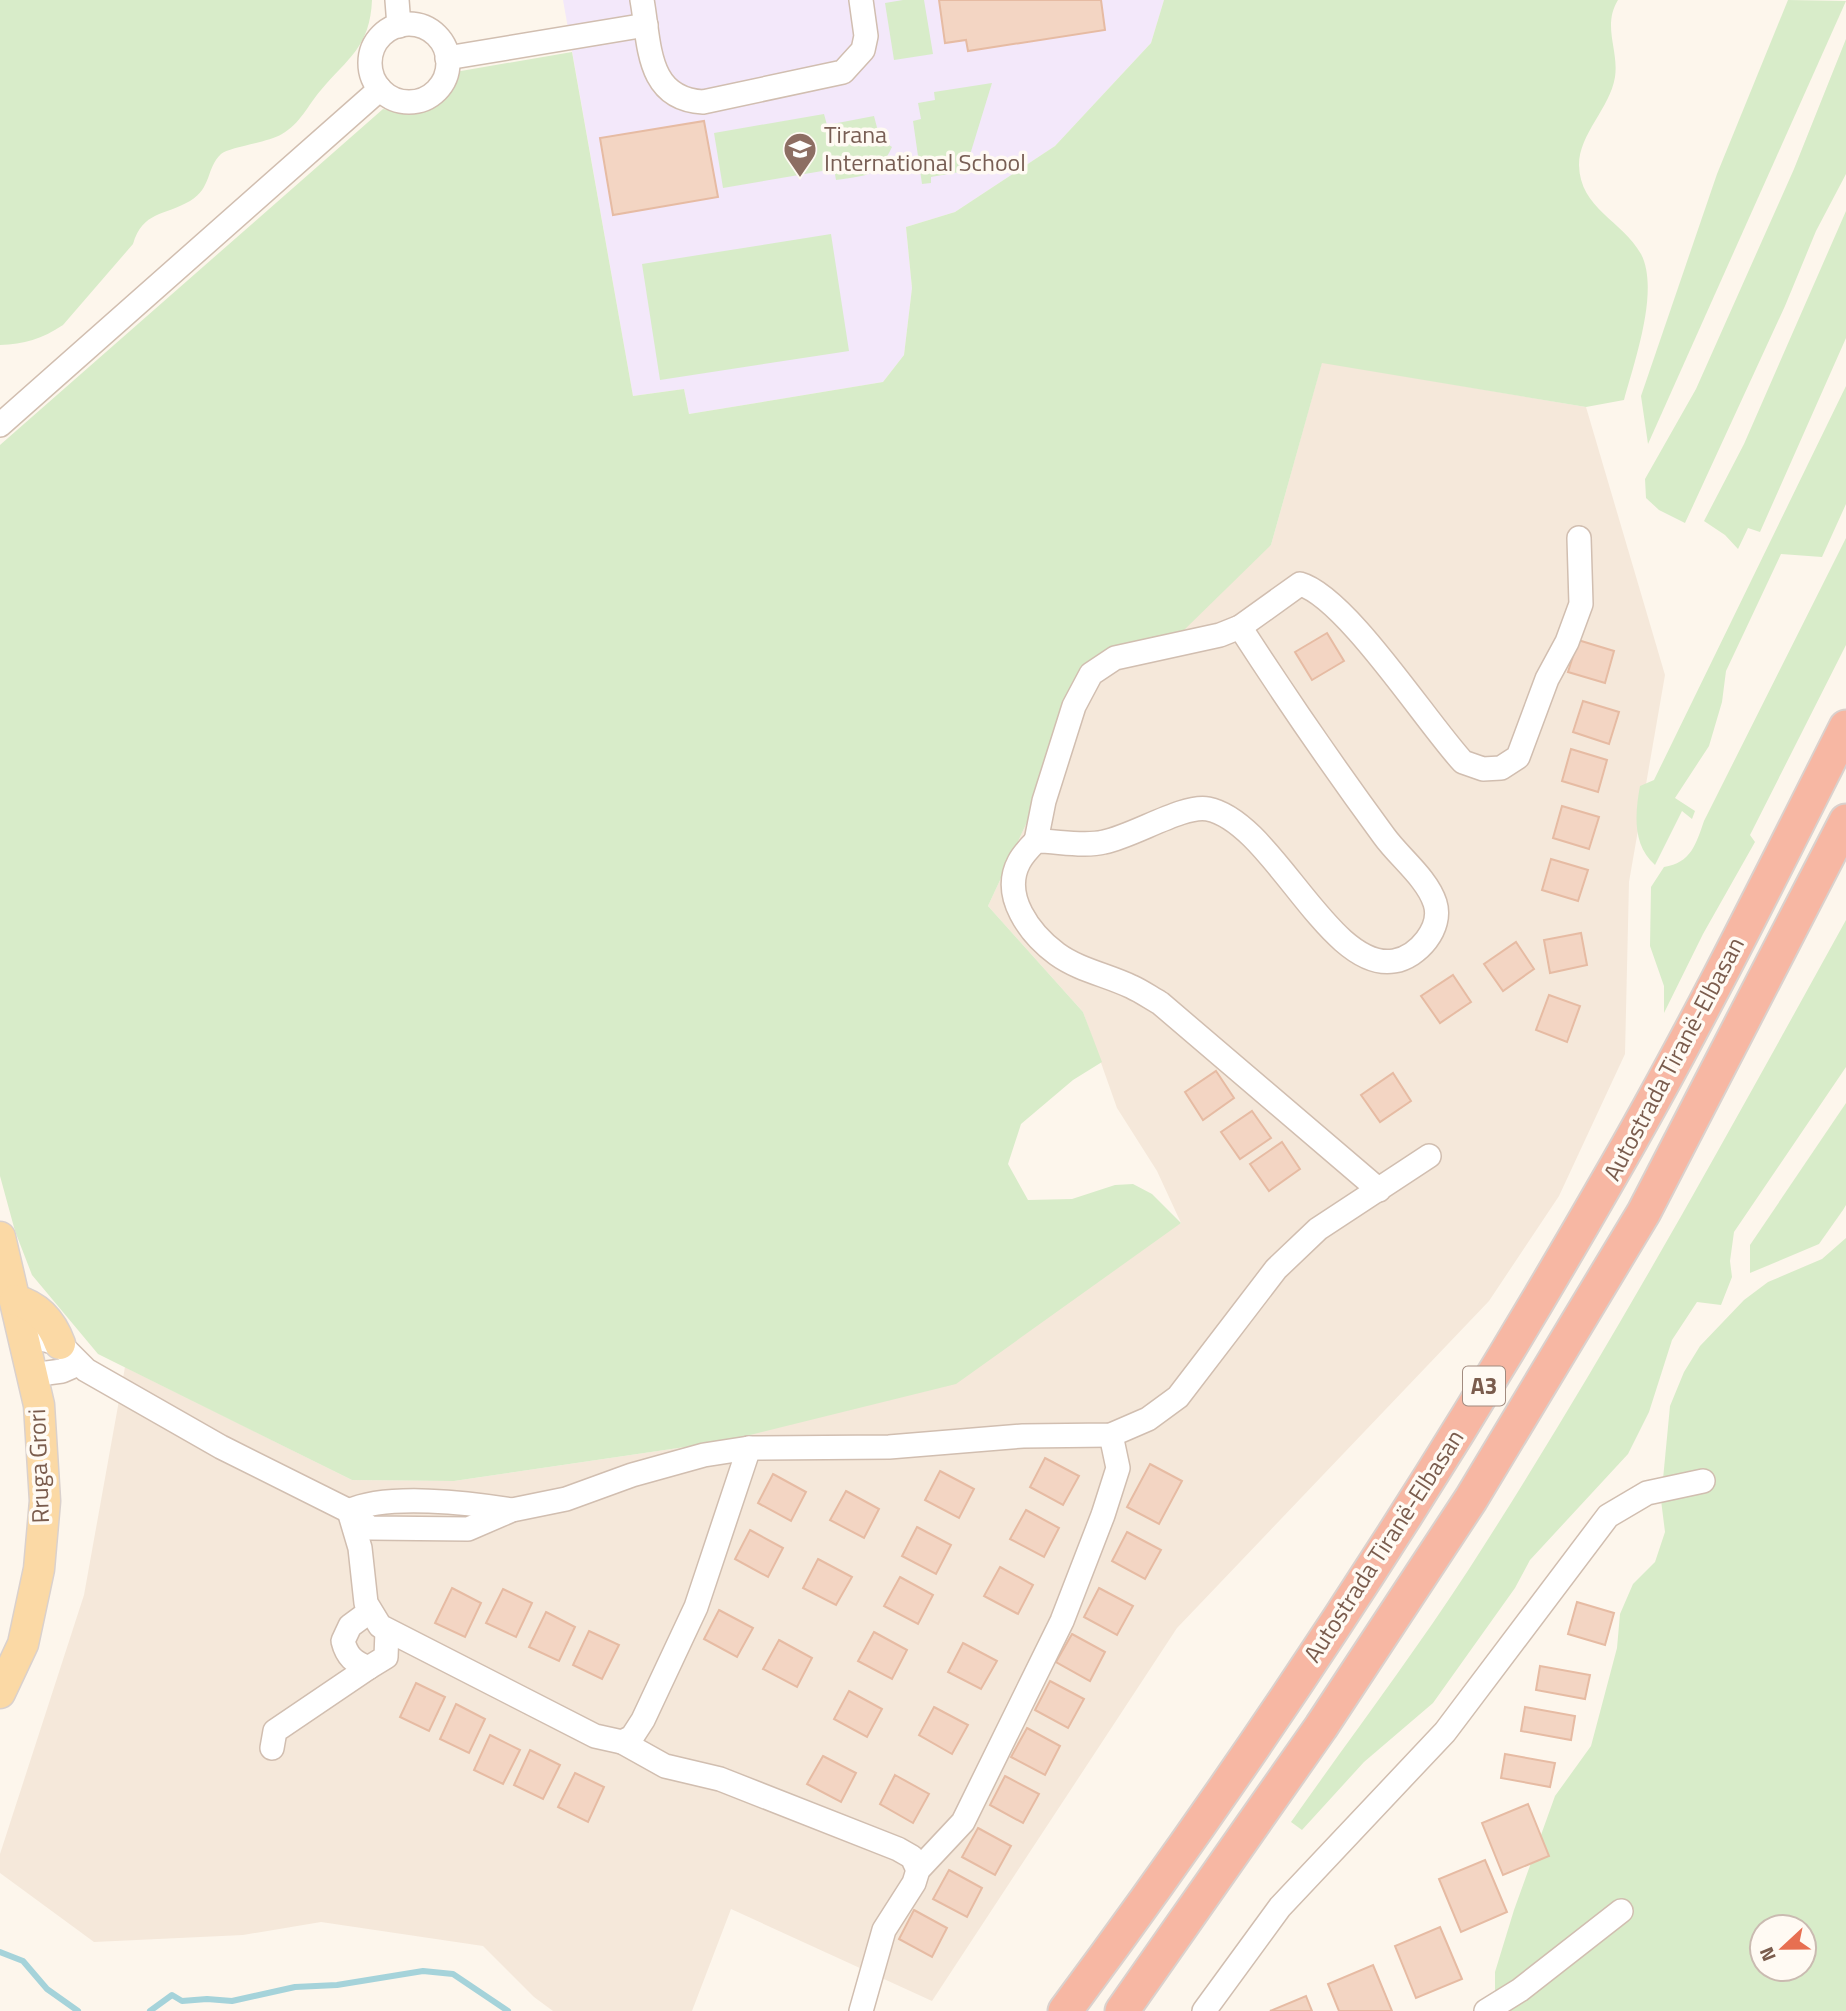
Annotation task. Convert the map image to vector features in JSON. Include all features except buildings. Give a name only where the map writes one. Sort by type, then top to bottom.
[{"type":"highway","name":"Autostrada Tiranë-Elbasan","points":[[1065,2011],[1129,1925],[1287,1697],[1434,1470],[1608,1181],[1740,937],[1846,727]]},
{"type":"highway","name":"Autostrada Tiranë-Elbasan","points":[[1122,2011],[1313,1738],[1471,1499],[1644,1212],[1846,821]]},
{"type":"main road","name":"Rruga Grori","points":[[0,1237],[39,1405],[45,1502],[39,1569],[23,1644],[0,1693]]},
{"type":"main road","points":[[15,1300],[37,1310],[55,1330],[69,1354]]},
{"type":"street","points":[[397,0],[399,26]]},
{"type":"street","points":[[642,0],[655,72],[662,85],[688,101],[703,102],[843,72],[863,50],[866,36],[861,0]]},
{"type":"street","points":[[447,58],[646,25]]},
{"type":"street","points":[[399,26],[425,27],[436,35],[447,58],[443,82],[425,99],[401,101],[380,89],[370,65],[372,52],[387,31],[399,26]]},
{"type":"street","points":[[0,425],[380,89]]},
{"type":"street","points":[[1379,1190],[1160,1003],[1132,987],[1084,969],[1057,954],[1024,921],[1014,898],[1014,873],[1020,859],[1036,841],[1044,801],[1074,706],[1091,674],[1115,658],[1220,635],[1240,627],[1287,590],[1300,584],[1314,588],[1352,625],[1463,762],[1483,769],[1502,768],[1518,757],[1547,679],[1567,642],[1581,604],[1579,538]]},
{"type":"street","points":[[1036,841],[1101,843],[1155,825],[1180,811],[1207,808],[1231,818],[1249,832],[1312,908],[1355,950],[1377,962],[1394,961],[1407,958],[1424,943],[1437,921],[1435,903],[1425,885],[1391,846],[1319,748],[1240,627]]},
{"type":"street","points":[[25,1344],[38,1339],[69,1354],[221,1447],[349,1511],[370,1528],[468,1529],[512,1510],[566,1499],[704,1455],[749,1448],[889,1447],[1023,1436],[1111,1434],[1148,1419],[1178,1397],[1276,1269],[1318,1229],[1429,1156]]},
{"type":"street","points":[[32,1375],[62,1371],[69,1354]]},
{"type":"street","points":[[861,2011],[884,1930],[914,1882],[918,1870],[963,1822],[1062,1620],[1103,1515],[1118,1468],[1111,1434]]},
{"type":"street","points":[[622,1742],[632,1737],[643,1720],[696,1606],[749,1448]]},
{"type":"street","points":[[1204,2011],[1280,1907],[1445,1732],[1608,1516],[1647,1493],[1703,1481]]},
{"type":"street","points":[[349,1511],[359,1548],[361,1580],[369,1612],[387,1631],[595,1737],[622,1742],[665,1766],[754,1791],[898,1849],[912,1857],[918,1870]]},
{"type":"street","points":[[368,1668],[354,1661],[346,1652],[343,1641],[350,1626],[369,1612]]},
{"type":"street","points":[[272,1748],[275,1731],[386,1657],[387,1631]]},
{"type":"street","points":[[1486,2011],[1520,1990],[1621,1911]]},
{"type":"shaded area","name":"Tirana International School","points":[[563,0],[1164,0],[1151,43],[1055,146],[955,212],[906,227],[912,288],[904,355],[883,382],[689,414],[684,389],[633,396]]},
{"type":"shaded area","points":[[1322,362],[1586,407],[1665,675],[1629,882],[1625,1054],[1559,1196],[1489,1301],[1177,1628],[932,2001],[731,1909],[692,2011],[553,2011],[534,1997],[483,1946],[321,1922],[243,1935],[94,1942],[0,1873],[0,1854],[84,1595],[125,1367],[352,1480],[454,1481],[726,1441],[1181,1223],[1157,1171],[1117,1108],[1083,1012],[988,906],[1092,682],[1271,545]]},
{"type":"green space","points":[[0,0],[372,0],[367,29],[356,51],[294,125],[275,137],[221,154],[197,196],[142,225],[133,244],[63,325],[33,340],[0,345]]},
{"type":"green space","points":[[924,0],[933,54],[894,60],[885,3]]},
{"type":"green space","points":[[1164,0],[1618,0],[1611,19],[1615,77],[1607,99],[1584,143],[1579,165],[1586,193],[1641,254],[1648,287],[1639,347],[1624,400],[1586,407],[1322,363],[1271,545],[1182,632],[1092,682],[988,906],[1083,1012],[1102,1062],[1073,1080],[1021,1124],[1008,1164],[1028,1200],[1072,1199],[1115,1185],[1133,1184],[1152,1194],[1181,1223],[956,1384],[726,1441],[454,1481],[352,1480],[98,1354],[32,1275],[15,1231],[0,1176],[0,445],[383,109],[409,113],[428,109],[443,95],[455,72],[572,52],[633,396],[684,389],[689,414],[883,382],[904,355],[912,288],[906,227],[955,212],[1055,146],[1151,43]]},
{"type":"green space","points":[[1788,0],[1846,1],[1648,444],[1641,396],[1717,174]]},
{"type":"green space","points":[[1846,39],[1846,174],[1816,231],[1785,306],[1685,523],[1659,510],[1646,498],[1645,479],[1696,389],[1794,169]]},
{"type":"green space","points":[[992,83],[965,171],[931,177],[931,183],[922,184],[913,121],[921,119],[918,103],[935,100],[934,92]]},
{"type":"green space","points":[[824,114],[827,125],[874,116],[880,139],[892,147],[881,165],[870,173],[836,180],[834,169],[723,188],[714,133]]},
{"type":"green space","points":[[1846,211],[1846,338],[1760,532],[1748,528],[1738,549],[1725,535],[1704,521],[1744,444]]},
{"type":"green space","points":[[831,234],[849,351],[660,380],[642,264]]},
{"type":"green space","points":[[1846,386],[1846,504],[1822,557],[1781,554],[1726,671],[1722,702],[1709,746],[1675,798],[1695,811],[1692,819],[1682,811],[1655,865],[1642,848],[1637,828],[1640,786],[1654,780]]},
{"type":"green space","points":[[1846,538],[1846,645],[1750,835],[1755,842],[1703,934],[1664,1013],[1664,986],[1650,946],[1651,887],[1664,867],[1681,861],[1695,845],[1704,821]]},
{"type":"green space","points":[[1846,920],[1846,1067],[1734,1232],[1730,1261],[1732,1277],[1721,1305],[1697,1302],[1672,1340],[1649,1412],[1628,1454],[1530,1560],[1515,1588],[1433,1703],[1364,1762],[1302,1830],[1291,1822],[1426,1633],[1519,1490],[1663,1247]]},
{"type":"green space","points":[[1846,1103],[1846,1205],[1819,1244],[1750,1273],[1750,1245]]},
{"type":"green space","points":[[1846,1238],[1846,2011],[1495,2011],[1495,1972],[1514,1910],[1555,1796],[1591,1746],[1617,1648],[1620,1614],[1633,1584],[1655,1562],[1665,1532],[1661,1500],[1670,1406],[1684,1372],[1700,1346],[1744,1300],[1768,1282],[1822,1259]]},
{"type":"waterway","points":[[0,1952],[23,1961],[47,1989],[78,2011]]},
{"type":"waterway","points":[[150,2011],[172,1995],[182,2001],[232,2001],[295,1987],[337,1985],[423,1971],[453,1974],[508,2011]]},
{"type":"place","name":"Tirana International School","points":[[800,179]]}]
